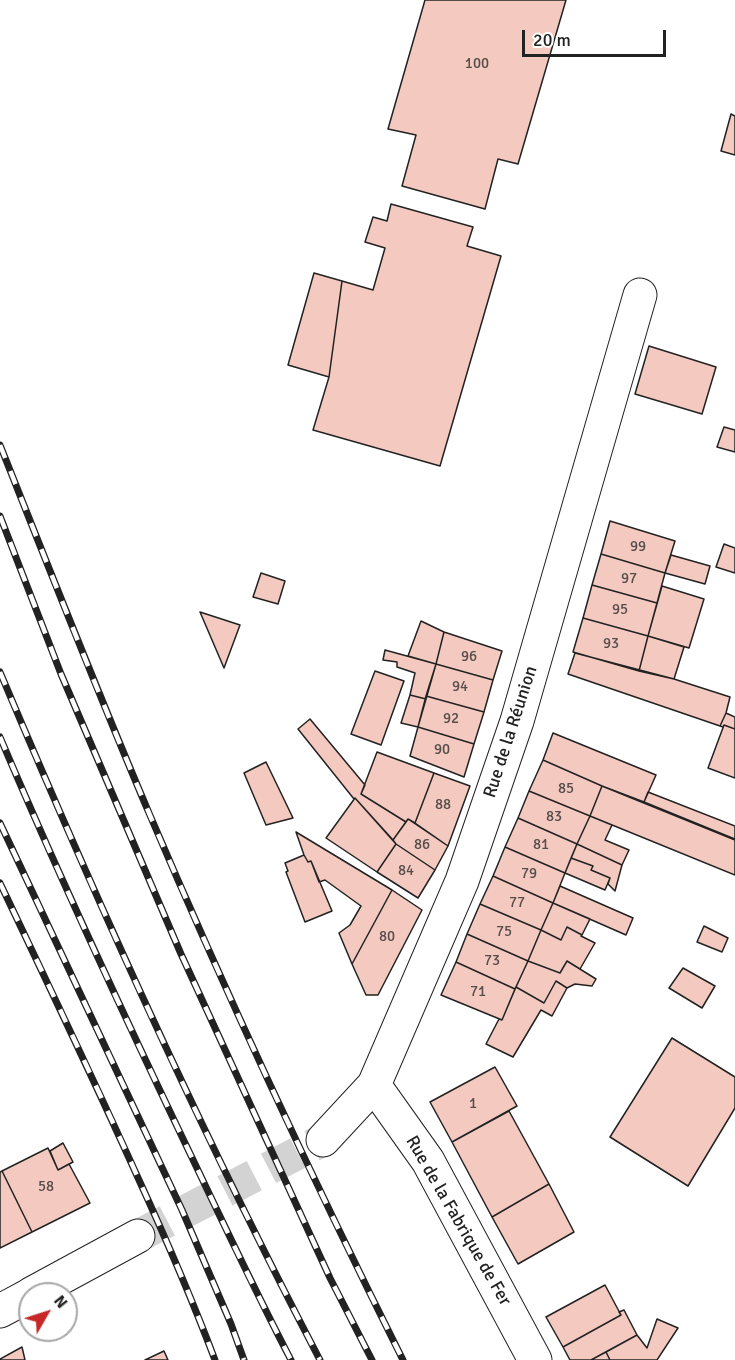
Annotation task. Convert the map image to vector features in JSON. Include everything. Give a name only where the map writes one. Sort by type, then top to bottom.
[{"type":"street","name":"Rue de la Réunion","points":[[323,1140],[374,1085],[462,881],[517,720],[640,296]]},
{"type":"street","name":"Rue de la Fabrique de Fer","points":[[374,1085],[428,1161],[536,1360]]},
{"type":"street","points":[[53,1282],[138,1236]]},
{"type":"street","points":[[0,1311],[18,1301]]},
{"type":"building","points":[[425,0],[566,0],[518,164],[498,159],[485,209],[402,186],[416,135],[388,129]]},
{"type":"building","points":[[731,114],[735,116],[735,155],[721,151]]},
{"type":"building","points":[[391,204],[473,227],[467,246],[501,256],[440,466],[313,430],[329,377],[342,281],[373,290],[385,248],[365,242],[373,217],[387,221]]},
{"type":"building","points":[[314,273],[342,281],[329,377],[288,365]]},
{"type":"building","points":[[649,346],[716,367],[702,414],[635,394]]},
{"type":"building","points":[[724,427],[735,430],[735,452],[717,447]]},
{"type":"building","points":[[610,521],[675,541],[665,573],[601,554]]},
{"type":"building","points":[[724,544],[735,548],[735,573],[716,567]]},
{"type":"building","points":[[601,554],[665,573],[657,603],[592,585]]},
{"type":"building","points":[[671,555],[710,566],[705,584],[665,573]]},
{"type":"building","points":[[261,573],[285,581],[278,604],[253,597]]},
{"type":"building","points":[[592,585],[657,603],[648,636],[583,618]]},
{"type":"building","points":[[662,586],[704,599],[689,648],[648,636]]},
{"type":"building","points":[[200,612],[240,625],[224,668]]},
{"type":"building","points":[[583,618],[648,636],[639,671],[573,652]]},
{"type":"building","points":[[421,621],[444,632],[436,664],[408,656]]},
{"type":"building","points":[[444,632],[502,651],[493,680],[436,664]]},
{"type":"building","points":[[648,636],[684,647],[674,679],[639,671]]},
{"type":"building","points":[[385,650],[436,664],[426,699],[410,695],[415,673],[397,667],[397,662],[383,660]]},
{"type":"building","points":[[575,653],[674,679],[730,697],[726,713],[720,726],[568,674]]},
{"type":"building","points":[[436,664],[493,680],[484,712],[426,696]]},
{"type":"building","points":[[375,671],[404,681],[381,745],[351,734]]},
{"type":"building","points":[[410,695],[426,699],[418,727],[401,723]]},
{"type":"building","points":[[426,696],[484,712],[474,744],[418,727]]},
{"type":"building","points":[[726,713],[735,717],[735,729],[720,726]]},
{"type":"building","points":[[310,719],[365,785],[361,794],[406,822],[393,840],[354,799],[298,729]]},
{"type":"building","points":[[724,725],[735,729],[735,778],[708,768]]},
{"type":"building","points":[[418,727],[474,744],[464,777],[410,756]]},
{"type":"building","points":[[553,733],[656,775],[644,802],[543,760]]},
{"type":"building","points":[[377,752],[434,773],[415,823],[408,819],[406,822],[361,794]]},
{"type":"building","points":[[543,760],[602,786],[590,816],[529,791]]},
{"type":"building","points":[[266,762],[293,818],[266,825],[244,773]]},
{"type":"building","points":[[434,773],[470,786],[448,846],[415,823]]},
{"type":"building","points":[[602,786],[735,840],[735,875],[590,816]]},
{"type":"building","points":[[529,791],[590,816],[577,844],[518,818]]},
{"type":"building","points":[[648,792],[735,826],[735,839],[644,802]]},
{"type":"building","points":[[355,798],[396,844],[377,872],[326,838]]},
{"type":"building","points":[[590,816],[612,825],[605,840],[629,850],[622,865],[577,844]]},
{"type":"building","points":[[518,818],[577,844],[565,873],[505,847]]},
{"type":"building","points":[[408,819],[448,846],[435,870],[393,840]]},
{"type":"building","points":[[296,832],[392,890],[352,964],[339,933],[350,925],[361,906],[325,880],[319,882],[311,861],[308,862],[304,855]]},
{"type":"building","points":[[396,844],[435,870],[418,898],[377,872]]},
{"type":"building","points":[[577,844],[622,865],[615,891],[608,884],[610,878],[591,870],[593,866],[571,858]]},
{"type":"building","points":[[505,847],[565,873],[553,903],[493,876]]},
{"type":"building","points":[[304,855],[308,862],[311,861],[332,911],[305,922],[286,872],[288,871],[285,863]]},
{"type":"building","points":[[571,858],[593,866],[591,870],[610,878],[605,890],[565,873]]},
{"type":"building","points":[[493,876],[553,903],[541,930],[480,904]]},
{"type":"building","points":[[560,886],[633,918],[626,935],[553,903]]},
{"type":"building","points":[[392,890],[422,910],[378,995],[366,995],[352,964]]},
{"type":"building","points":[[553,903],[590,919],[582,935],[567,927],[561,940],[541,930]]},
{"type":"building","points":[[480,904],[541,930],[528,961],[467,934]]},
{"type":"building","points":[[704,926],[728,938],[722,952],[697,942]]},
{"type":"building","points":[[567,927],[595,943],[580,969],[567,961],[560,973],[528,961],[541,930],[561,940]]},
{"type":"building","points":[[467,934],[528,961],[515,989],[456,962]]},
{"type":"building","points":[[528,961],[560,973],[567,961],[596,979],[592,986],[575,984],[567,988],[556,981],[544,1003],[516,987]]},
{"type":"building","points":[[456,962],[515,989],[502,1020],[441,995]]},
{"type":"building","points":[[683,968],[715,986],[702,1008],[669,988]]},
{"type":"building","points":[[556,981],[567,988],[552,1016],[541,1010],[513,1057],[486,1044],[499,1019],[502,1020],[516,987],[544,1003]]},
{"type":"building","points":[[672,1038],[735,1077],[735,1108],[688,1186],[610,1137]]},
{"type":"building","points":[[495,1067],[517,1106],[452,1142],[430,1102]]},
{"type":"building","points":[[509,1111],[549,1184],[492,1217],[452,1142]]},
{"type":"building","points":[[63,1143],[73,1162],[58,1170],[50,1151]]},
{"type":"building","points":[[48,1148],[58,1170],[69,1164],[90,1203],[32,1232],[2,1171]]},
{"type":"building","points":[[2,1171],[32,1232],[0,1248],[0,1172]]},
{"type":"building","points":[[549,1184],[574,1232],[518,1264],[492,1217]]},
{"type":"building","points":[[605,1285],[621,1315],[563,1347],[546,1317]]},
{"type":"building","points":[[624,1310],[637,1335],[591,1360],[570,1360],[563,1347],[621,1315],[619,1312]]},
{"type":"building","points":[[657,1319],[678,1328],[657,1360],[610,1360],[606,1352],[637,1335],[647,1348]]},
{"type":"building","points":[[22,1347],[25,1360],[0,1360],[0,1359]]},
{"type":"building","points":[[164,1351],[168,1360],[145,1360]]},
{"type":"building","points":[[606,1352],[610,1360],[591,1360]]},
{"type":"tunnel","points":[[138,1236],[323,1140]]},
{"type":"railway","points":[[0,445],[111,721],[209,951],[336,1225],[403,1360]]},
{"type":"railway","points":[[0,516],[61,674],[181,954],[330,1278],[372,1360]]},
{"type":"railway","points":[[0,672],[113,933],[234,1191],[320,1360]]},
{"type":"railway","points":[[0,737],[114,992],[237,1252],[291,1360]]},
{"type":"railway","points":[[0,823],[182,1210],[244,1360]]},
{"type":"railway","points":[[0,883],[149,1202],[215,1360]]}]
